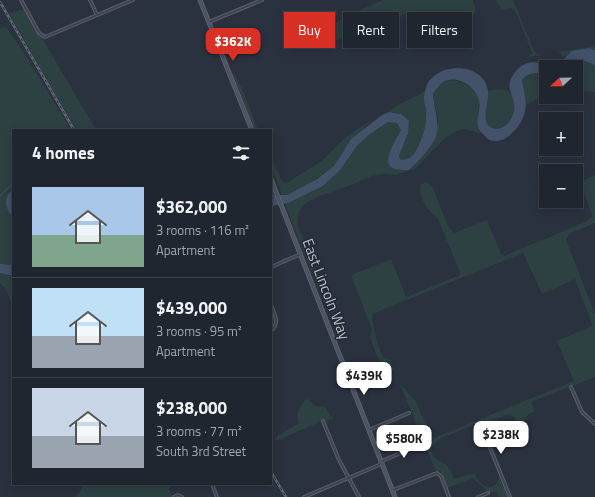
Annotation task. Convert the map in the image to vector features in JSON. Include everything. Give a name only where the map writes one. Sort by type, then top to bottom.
[{"type":"main road","points":[[200,0],[252,129]]},
{"type":"main road","name":"East Lincoln Way","points":[[272,182],[395,497]]},
{"type":"street","points":[[21,0],[39,33],[45,37],[134,0]]},
{"type":"street","points":[[90,0],[96,15]]},
{"type":"street","points":[[209,22],[262,0]]},
{"type":"street","points":[[272,268],[301,254]]},
{"type":"street","points":[[272,308],[276,320],[276,324],[272,330]]},
{"type":"street","points":[[570,387],[582,412],[595,424]]},
{"type":"street","points":[[369,430],[409,413]]},
{"type":"street","points":[[323,421],[339,460],[359,497]]},
{"type":"street","points":[[487,440],[510,497]]},
{"type":"street","points":[[304,497],[379,465],[384,460],[418,446]]},
{"type":"street","points":[[392,491],[436,473],[440,474],[449,497]]},
{"type":"street","points":[[212,485],[217,497]]},
{"type":"street","points":[[478,497],[488,493]]},
{"type":"street","points":[[174,497],[178,495],[182,497]]},
{"type":"shaded area","points":[[383,0],[473,0],[476,11],[472,16],[472,12],[411,11],[399,16],[399,12],[356,12]]},
{"type":"shaded area","points":[[496,0],[513,0],[534,51],[537,54],[542,55],[528,57],[532,53],[517,14],[512,8],[502,9]]},
{"type":"shaded area","points":[[25,9],[95,129],[74,129],[9,13]]},
{"type":"shaded area","points":[[343,19],[343,38],[335,41],[335,23]]},
{"type":"shaded area","points":[[6,27],[24,53],[70,129],[12,129],[12,190],[10,215],[12,217],[12,265],[0,264],[0,28]]},
{"type":"shaded area","points":[[595,46],[595,50],[589,48],[573,51],[564,57],[558,52]]},
{"type":"shaded area","points":[[583,60],[595,66],[595,92],[583,91]]},
{"type":"shaded area","points":[[234,73],[244,93],[258,129],[255,129],[233,75]]},
{"type":"shaded area","points":[[539,73],[539,99],[528,103],[527,105],[522,80],[531,74]]},
{"type":"shaded area","points":[[452,80],[467,85],[478,95],[479,133],[465,129],[458,130],[445,138],[415,169],[394,175],[384,174],[372,176],[317,197],[303,205],[298,214],[298,226],[322,287],[318,288],[285,204],[323,186],[340,170],[357,146],[370,134],[388,122],[397,123],[401,130],[394,143],[392,168],[408,170],[413,167],[435,139],[438,120],[433,94],[441,84]]},
{"type":"shaded area","points":[[425,91],[426,120],[423,134],[415,152],[409,158],[404,160],[400,159],[399,156],[406,138],[395,112],[389,112],[396,106]]},
{"type":"shaded area","points":[[488,91],[509,91],[513,99],[514,107],[510,121],[505,126],[494,129],[489,127],[485,118]]},
{"type":"shaded area","points":[[370,121],[362,131],[351,139],[334,166],[307,185],[282,196],[272,168],[272,158],[281,180],[284,183],[288,182],[322,161],[347,136]]},
{"type":"shaded area","points":[[595,175],[595,223],[570,233],[566,240],[595,314],[595,377],[531,402],[535,412],[528,414],[524,421],[519,424],[514,426],[516,422],[514,416],[506,415],[480,426],[478,423],[442,438],[434,444],[432,447],[433,455],[436,459],[447,466],[454,479],[475,473],[482,485],[491,487],[499,480],[498,470],[509,497],[499,497],[497,492],[489,492],[473,478],[447,488],[440,470],[436,471],[400,384],[415,400],[430,434],[434,438],[574,381],[557,341],[592,326],[575,279],[542,294],[523,253],[372,314],[377,342],[384,358],[390,359],[394,370],[381,366],[370,337],[372,330],[351,275],[391,259],[406,297],[460,275],[438,219],[423,201],[420,190],[421,184],[428,183],[433,188],[448,226],[454,233],[487,220],[501,254],[504,256],[588,221],[588,219],[593,217],[583,190],[583,181]]},
{"type":"shaded area","points":[[0,273],[12,276],[12,305],[6,290],[0,283]]},
{"type":"shaded area","points":[[308,399],[315,406],[326,407],[330,417],[333,416],[333,419],[326,421],[323,419],[276,441],[275,438],[299,423],[299,410],[305,400]]},
{"type":"shaded area","points":[[82,485],[174,485],[169,488],[172,497],[75,497],[81,490]]},
{"type":"water","points":[[589,48],[595,50],[595,66],[583,60],[563,60],[571,52]]},
{"type":"water","points":[[534,62],[539,63],[539,74],[524,77],[522,80],[526,103],[524,116],[514,131],[504,139],[499,141],[491,140],[480,131],[477,123],[480,105],[479,100],[474,91],[466,83],[455,80],[445,81],[433,94],[437,121],[436,137],[424,155],[411,168],[408,170],[395,169],[389,164],[389,153],[401,130],[397,123],[388,122],[370,134],[357,146],[340,170],[323,186],[288,203],[272,206],[272,195],[287,195],[317,179],[334,166],[351,139],[382,115],[389,112],[401,114],[409,121],[408,133],[399,156],[400,159],[407,159],[411,157],[420,142],[424,131],[426,109],[424,97],[427,86],[435,75],[445,70],[459,68],[466,69],[478,74],[483,79],[488,91],[486,114],[487,124],[494,129],[502,128],[508,123],[513,115],[514,103],[510,81],[513,75],[523,65]]},
{"type":"water","points":[[12,191],[12,217],[8,211],[6,204],[7,196]]},
{"type":"water","points":[[0,264],[12,265],[12,276],[0,273]]},
{"type":"waterway","points":[[0,196],[12,184]]},
{"type":"railway","points":[[0,2],[73,129]]},
{"type":"railway","points":[[272,474],[286,497]]}]
